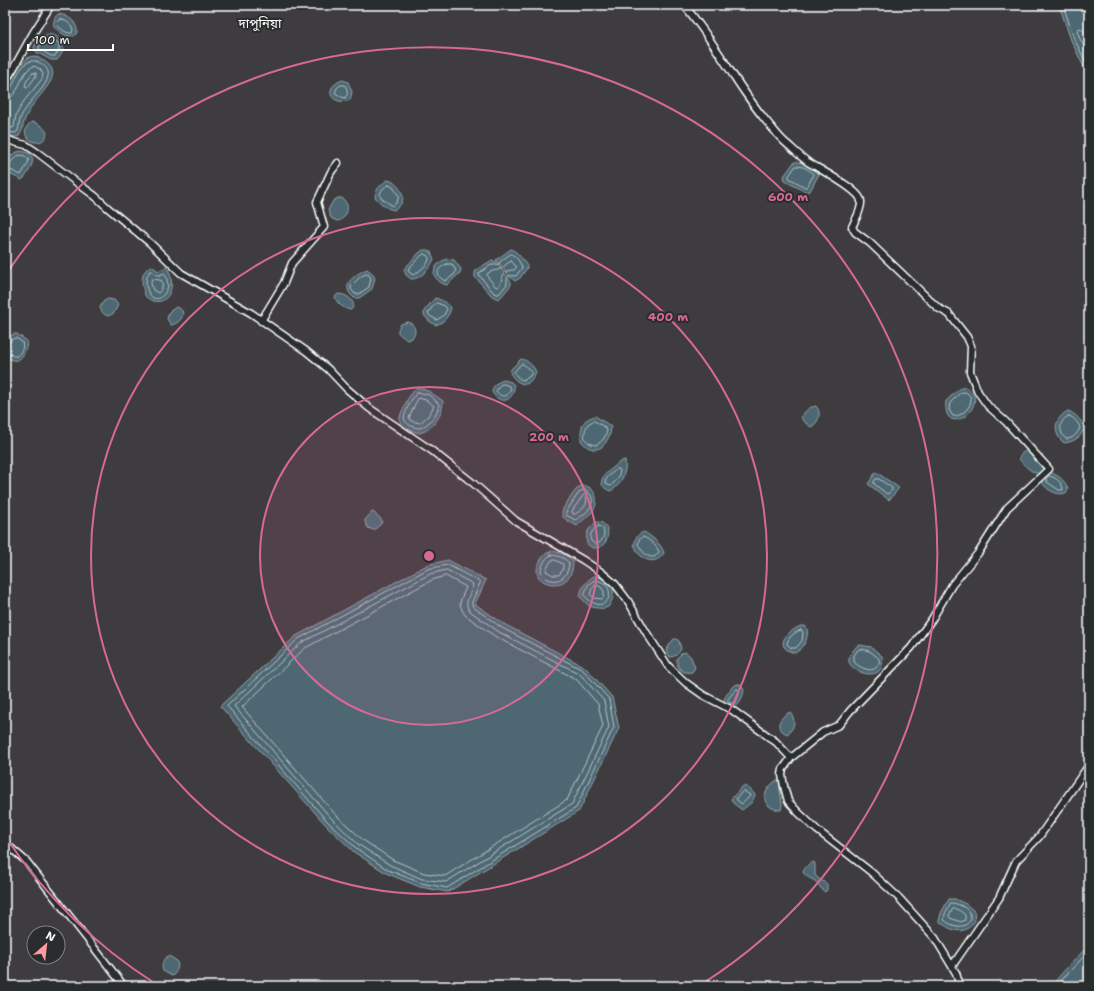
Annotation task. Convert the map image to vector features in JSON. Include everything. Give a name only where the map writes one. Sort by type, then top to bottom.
[{"type":"street","points":[[5,82],[32,33],[44,18],[51,5]]},
{"type":"street","points":[[684,5],[692,14],[763,118],[786,143],[806,161],[826,174],[843,182],[858,195],[861,201],[860,208],[852,227],[855,232],[870,244],[938,308],[949,314],[967,337],[971,346],[970,372],[978,392],[988,406],[1006,422],[1049,469],[1007,508],[979,552],[952,585],[932,619],[910,648],[850,711],[839,725],[823,732],[791,758],[783,769],[782,775],[788,800],[817,830],[871,872],[899,898],[935,938],[956,973],[958,980],[957,986]]},
{"type":"street","points":[[5,138],[26,145],[95,196],[150,243],[181,273],[261,320],[306,351],[328,369],[346,388],[369,408],[431,450],[473,483],[516,521],[601,572],[614,584],[628,601],[668,666],[686,683],[703,695],[732,710],[776,742],[791,758]]},
{"type":"street","points":[[261,320],[284,283],[292,263],[324,227],[317,202],[331,172],[338,163]]},
{"type":"street","points":[[952,966],[999,898],[1016,861],[1039,837],[1089,766]]},
{"type":"street","points":[[5,843],[27,862],[124,986]]},
{"type":"water","points":[[1059,5],[1083,5],[1089,27],[1089,78],[1071,40]]},
{"type":"water","points":[[58,14],[67,16],[73,21],[77,31],[75,35],[71,36],[64,34],[54,27],[54,20]]},
{"type":"water","points":[[47,34],[57,37],[63,43],[63,51],[57,60],[51,60],[36,52],[34,47],[39,39]]},
{"type":"water","points":[[34,56],[45,62],[51,68],[53,74],[51,80],[27,115],[19,136],[15,137],[5,135],[5,94],[8,85],[18,67],[29,57]]},
{"type":"water","points":[[343,80],[348,82],[352,92],[350,100],[339,101],[332,97],[331,89],[336,83]]},
{"type":"water","points":[[31,122],[41,126],[47,133],[45,139],[41,142],[31,141],[27,138],[25,133],[26,128]]},
{"type":"water","points":[[21,151],[28,153],[33,160],[30,170],[22,180],[5,172],[6,164],[9,158]]},
{"type":"water","points":[[794,162],[801,162],[819,174],[810,191],[806,192],[785,181],[784,176]]},
{"type":"water","points":[[388,180],[396,184],[401,191],[403,198],[400,206],[394,210],[384,205],[375,197],[379,187]]},
{"type":"water","points":[[338,198],[342,198],[344,200],[347,208],[343,218],[337,221],[331,218],[328,210],[333,201]]},
{"type":"water","points":[[511,249],[518,254],[527,266],[520,278],[515,281],[496,260]]},
{"type":"water","points":[[423,250],[431,252],[434,259],[425,272],[414,279],[411,279],[406,275],[404,269]]},
{"type":"water","points":[[447,259],[454,260],[461,269],[460,273],[447,285],[439,282],[434,275],[435,269],[438,265]]},
{"type":"water","points":[[492,260],[496,262],[511,282],[511,285],[498,299],[492,296],[475,277],[476,270]]},
{"type":"water","points":[[152,266],[158,271],[166,267],[170,273],[171,287],[169,294],[160,301],[154,301],[146,297],[142,284],[145,271]]},
{"type":"water","points":[[367,269],[375,278],[372,289],[359,298],[354,298],[348,289],[348,285],[353,277]]},
{"type":"water","points":[[338,294],[345,295],[352,301],[353,307],[351,310],[343,307],[337,302],[335,297]]},
{"type":"water","points":[[435,298],[444,302],[451,308],[446,319],[435,325],[424,315],[424,311]]},
{"type":"water","points":[[108,299],[114,300],[118,305],[114,313],[108,316],[102,313],[100,307],[104,301]]},
{"type":"water","points":[[176,307],[182,311],[183,314],[178,322],[171,325],[167,319],[169,312]]},
{"type":"water","points":[[408,322],[414,326],[415,333],[412,338],[407,340],[399,334],[398,330],[401,324]]},
{"type":"water","points":[[14,334],[17,334],[27,341],[23,356],[17,360],[10,359],[5,355],[5,341]]},
{"type":"water","points":[[521,359],[530,364],[536,372],[527,384],[517,381],[510,373],[511,369]]},
{"type":"water","points":[[504,380],[511,382],[514,385],[511,397],[506,400],[497,398],[492,392],[493,387],[496,384]]},
{"type":"water","points":[[418,387],[430,392],[443,401],[443,406],[437,420],[430,428],[420,433],[406,428],[400,420],[407,400]]},
{"type":"water","points":[[964,387],[973,393],[975,401],[972,409],[959,419],[952,419],[947,414],[946,401],[958,390]]},
{"type":"water","points":[[816,406],[819,411],[819,417],[816,423],[811,427],[803,421],[801,417],[811,407]]},
{"type":"water","points":[[1068,411],[1082,422],[1085,428],[1077,438],[1071,442],[1064,443],[1058,435],[1056,426],[1063,414]]},
{"type":"water","points":[[595,416],[611,427],[611,431],[602,447],[594,449],[583,444],[581,435],[582,426],[586,420]]},
{"type":"water","points":[[1025,451],[1031,454],[1038,461],[1044,470],[1043,473],[1041,474],[1031,471],[1019,459],[1020,455]]},
{"type":"water","points":[[625,460],[624,474],[617,486],[610,491],[602,485],[602,479],[619,463]]},
{"type":"water","points":[[876,472],[899,488],[889,500],[868,484]]},
{"type":"water","points":[[1048,472],[1055,474],[1065,482],[1068,488],[1067,492],[1058,494],[1045,487],[1041,478]]},
{"type":"water","points":[[586,486],[589,487],[595,494],[596,504],[592,512],[577,526],[562,516],[562,511],[577,488]]},
{"type":"water","points":[[372,512],[382,521],[381,524],[374,530],[368,528],[365,522]]},
{"type":"water","points":[[597,522],[606,526],[608,535],[604,544],[600,547],[594,548],[587,544],[586,537],[591,526]]},
{"type":"water","points":[[644,532],[656,541],[663,549],[664,553],[659,559],[652,561],[645,559],[634,545],[637,537]]},
{"type":"water","points":[[551,551],[563,554],[573,561],[569,577],[558,584],[546,582],[538,575],[537,569],[540,561]]},
{"type":"water","points":[[448,560],[486,580],[475,604],[504,624],[585,667],[612,697],[619,728],[579,811],[448,892],[420,887],[386,873],[354,852],[325,824],[220,706],[296,636],[427,565]]},
{"type":"water","points":[[594,576],[607,581],[612,588],[613,597],[609,606],[607,607],[595,608],[589,606],[580,597],[581,590],[584,585]]},
{"type":"water","points":[[801,626],[805,626],[807,628],[806,639],[801,648],[795,653],[784,647],[783,643],[784,639],[791,631]]},
{"type":"water","points":[[674,639],[679,641],[681,649],[676,655],[670,657],[666,651]]},
{"type":"water","points":[[860,645],[871,647],[882,656],[882,665],[880,670],[869,674],[863,673],[852,667],[849,662],[849,658],[856,647]]},
{"type":"water","points":[[684,652],[691,657],[695,668],[692,672],[680,670],[678,665],[677,658]]},
{"type":"water","points":[[740,684],[744,690],[739,703],[733,708],[725,704],[724,699],[732,687]]},
{"type":"water","points":[[790,712],[794,724],[790,732],[787,734],[780,729],[779,723],[786,714]]},
{"type":"water","points":[[777,780],[779,781],[782,805],[781,810],[770,807],[766,803],[765,799],[768,788]]},
{"type":"water","points":[[743,786],[751,790],[755,795],[752,802],[742,810],[733,803],[731,799]]},
{"type":"water","points":[[814,862],[815,875],[827,884],[827,890],[825,892],[815,881],[803,872],[810,863]]},
{"type":"water","points":[[949,899],[955,899],[966,904],[974,911],[975,920],[967,928],[958,931],[954,930],[939,921],[941,913]]},
{"type":"water","points":[[1089,945],[1089,986],[1051,986],[1063,972]]},
{"type":"water","points":[[169,956],[178,963],[177,970],[172,976],[162,969],[163,960]]},
{"type":"district","name":"দাপুনিয়া","points":[[260,23]]}]
